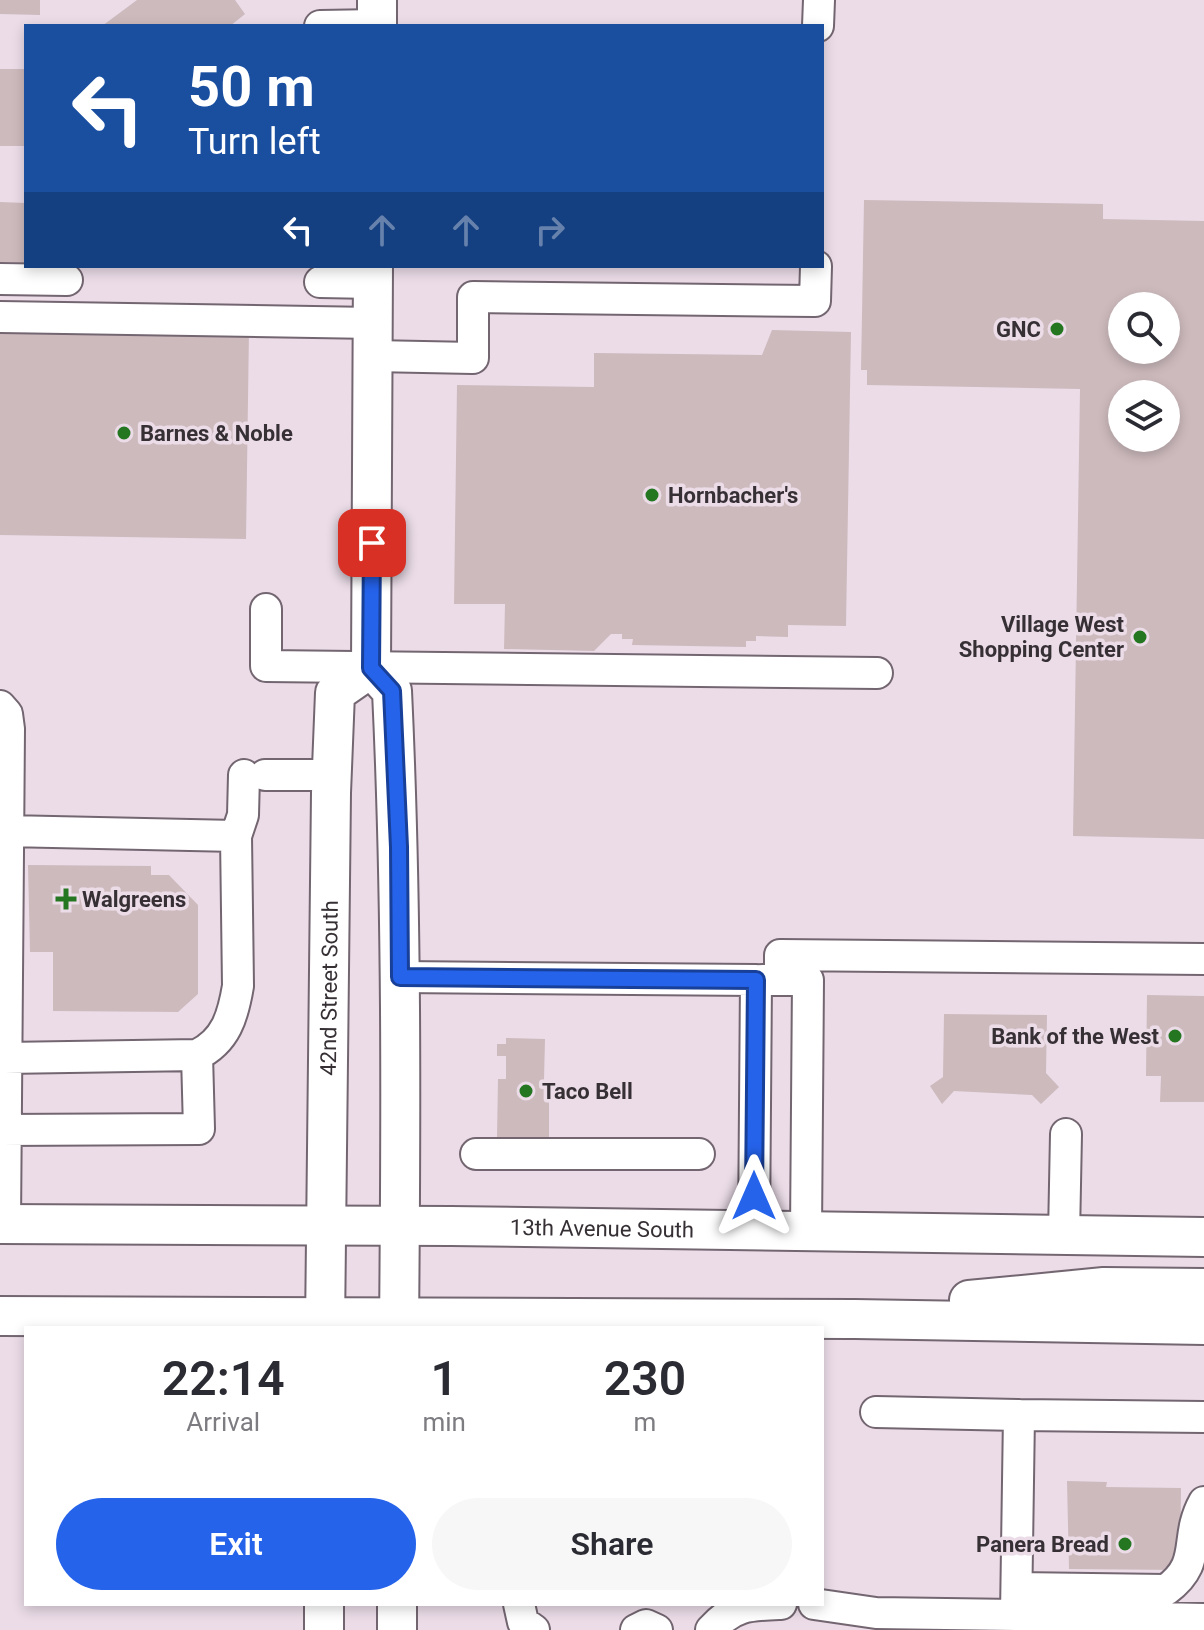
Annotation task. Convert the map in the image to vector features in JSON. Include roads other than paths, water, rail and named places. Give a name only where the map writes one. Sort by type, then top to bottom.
[{"type":"main road","points":[[377,0],[377,24]]},
{"type":"main road","points":[[373,275],[371,668],[392,691],[399,847],[399,1323]]},
{"type":"main road","name":"42nd Street South","points":[[325,1323],[335,693],[371,668]]},
{"type":"main road","name":"13th Avenue South","points":[[2,1224],[400,1225],[1204,1237]]},
{"type":"main road","points":[[855,1319],[955,1301],[1104,1287],[1204,1288]]},
{"type":"main road","points":[[0,1316],[325,1323],[855,1319],[1204,1325]]},
{"type":"main road","points":[[324,1606],[324,1630]]},
{"type":"main road","points":[[397,1606],[397,1630]]},
{"type":"street","points":[[818,24],[819,0]]},
{"type":"street","points":[[0,317],[373,339],[473,358],[473,297],[815,301],[816,268]]},
{"type":"street","points":[[320,282],[373,275]]},
{"type":"street","points":[[0,279],[67,280]]},
{"type":"street","points":[[266,609],[266,666],[877,673]]},
{"type":"street","points":[[2,1224],[7,831],[4,736]]},
{"type":"street","points":[[5,1058],[197,1055],[208,1050],[225,1033],[234,1011],[238,986],[236,836],[254,775],[332,775]]},
{"type":"street","points":[[7,831],[236,836]]},
{"type":"street","points":[[754,1231],[768,980],[780,955],[1204,959]]},
{"type":"street","points":[[400,977],[808,980],[806,1232]]},
{"type":"street","points":[[2,1130],[199,1129],[197,1055]]},
{"type":"street","points":[[1064,1235],[1066,1134]]},
{"type":"street","points":[[476,1154],[699,1154]]},
{"type":"street","points":[[876,1412],[1204,1417]]},
{"type":"street","points":[[1016,1611],[1019,1415]]},
{"type":"street","points":[[1016,1611],[1166,1590],[1181,1582],[1196,1568],[1198,1513],[1204,1502]]},
{"type":"street","points":[[824,1605],[876,1613],[1016,1611],[1204,1619]]},
{"type":"street","points":[[519,1606],[523,1622],[534,1630]]},
{"type":"street","points":[[711,1630],[727,1613],[748,1606]]},
{"type":"place","name":"GNC","points":[[1057,329]]},
{"type":"place","name":"Barnes & Noble","points":[[124,433]]},
{"type":"place","name":"Hornbacher's","points":[[652,495]]},
{"type":"place","name":"Village West Shopping Center","points":[[1140,637]]},
{"type":"place","name":"Walgreens","points":[[66,899]]},
{"type":"place","name":"Bank of the West","points":[[1175,1036]]},
{"type":"place","name":"Taco Bell","points":[[526,1091]]},
{"type":"place","name":"Panera Bread","points":[[1125,1544]]}]
